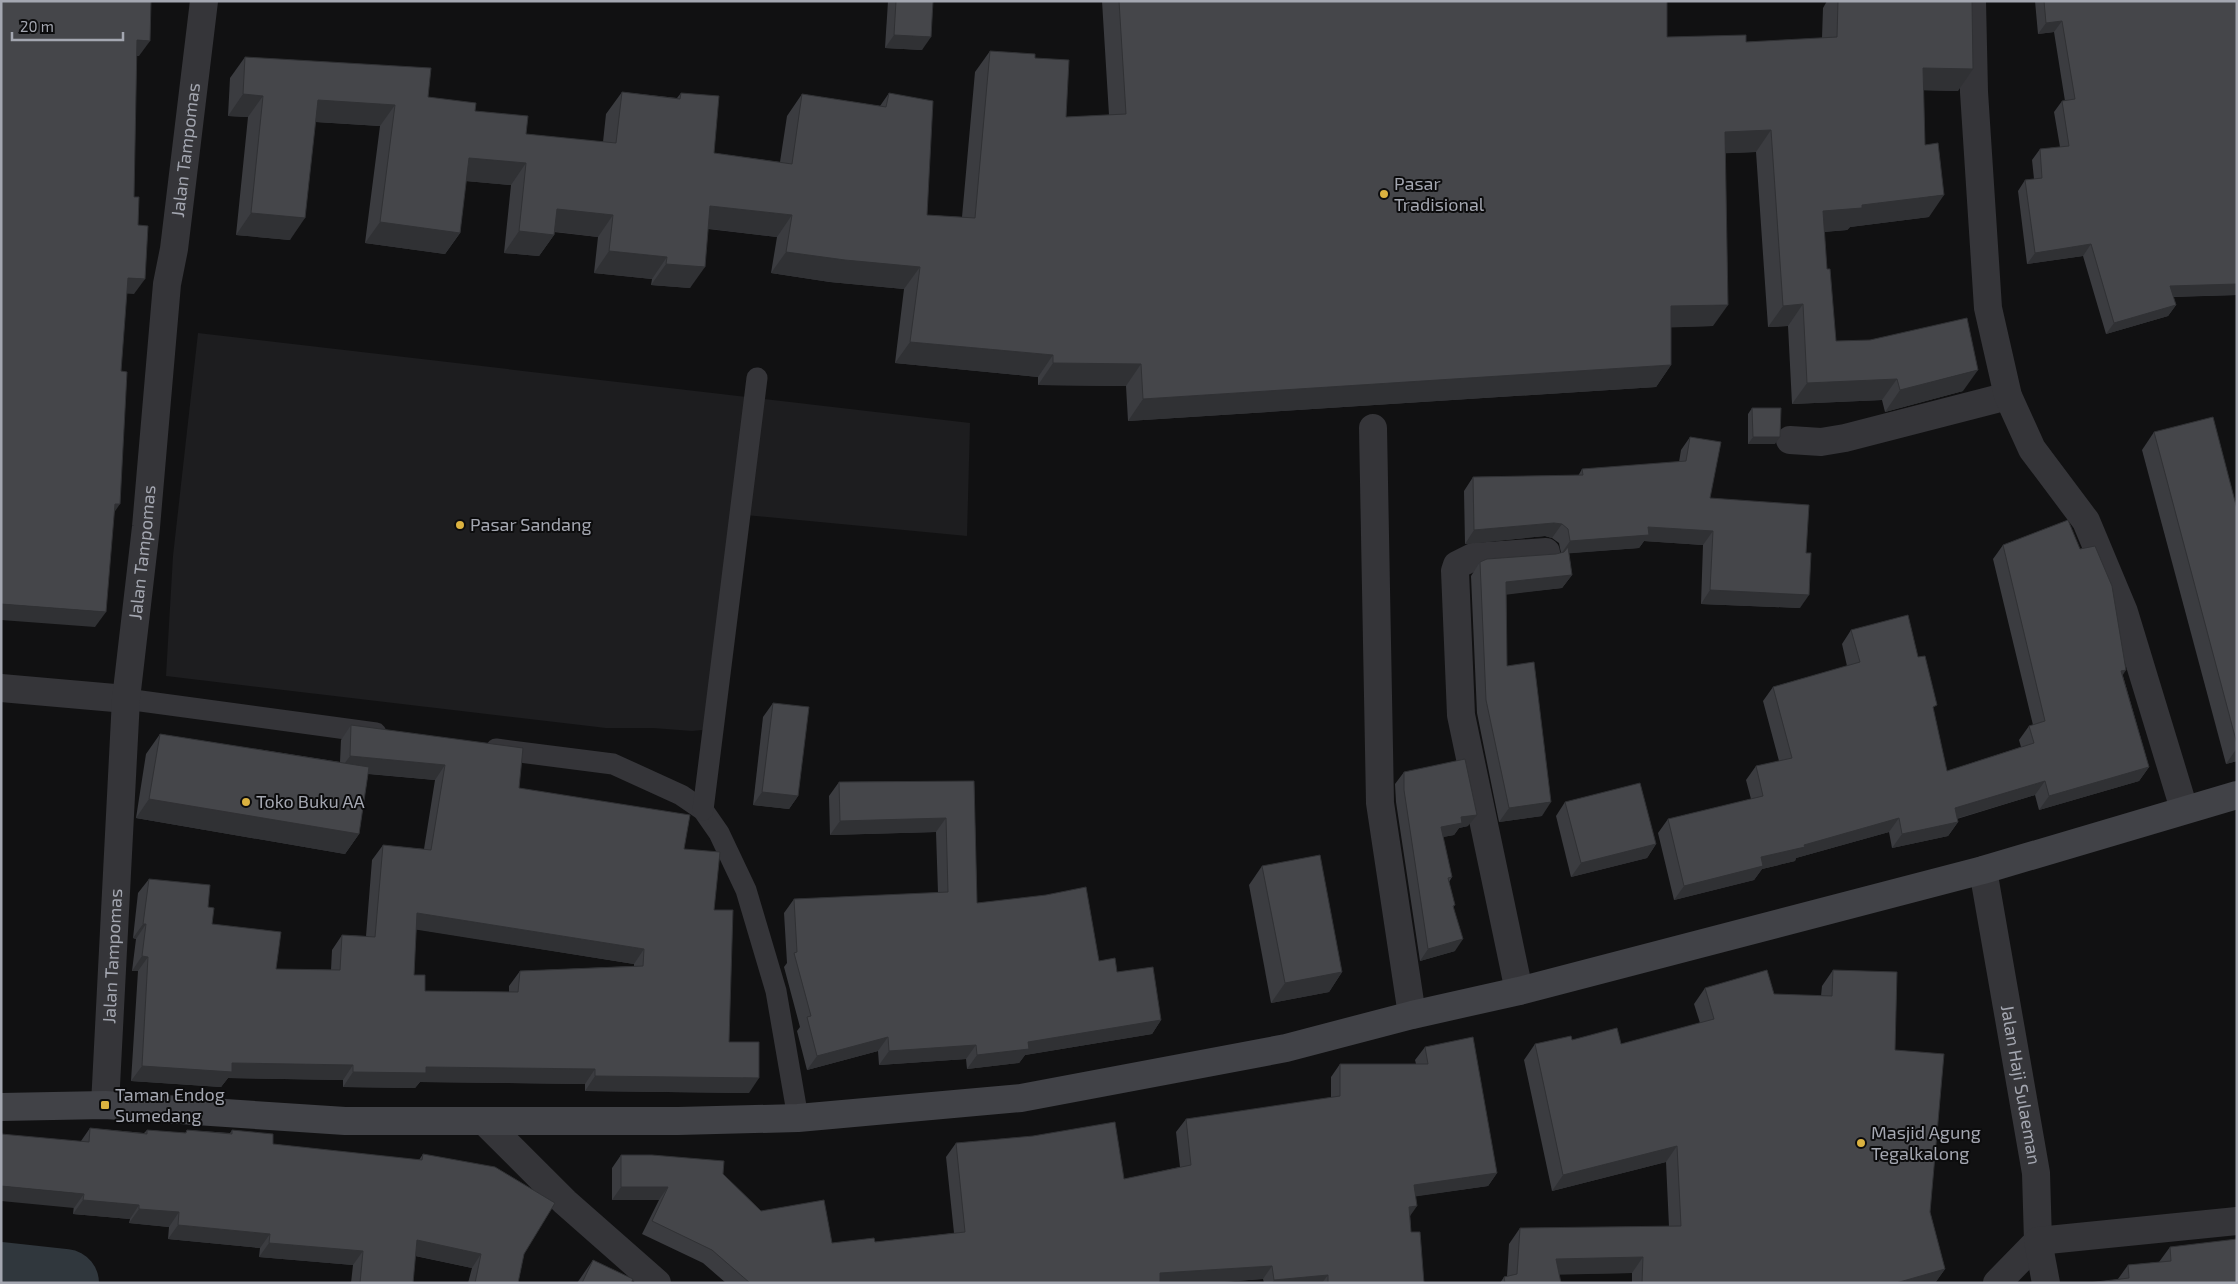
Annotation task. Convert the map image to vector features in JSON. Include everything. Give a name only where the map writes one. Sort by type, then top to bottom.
[{"type":"main road","points":[[1,1107],[105,1105],[345,1121],[486,1123],[798,1118],[1021,1098],[1286,1048],[1412,1015],[1519,991],[1983,870],[2184,809],[2237,795]]},
{"type":"street","name":"Jalan Tampomas","points":[[105,1105],[126,699],[146,527],[167,284],[174,249],[204,1]]},
{"type":"street","points":[[1972,1],[1974,92],[1988,308],[2008,396],[2032,449],[2086,521],[2090,530],[2124,612],[2184,809]]},
{"type":"street","points":[[1790,440],[1821,442],[1845,438],[2008,396]]},
{"type":"street","points":[[1373,428],[1380,803],[1412,1015]]},
{"type":"street","points":[[1519,991],[1461,715],[1455,571],[1457,564],[1473,557],[1546,552]]},
{"type":"street","points":[[1,688],[126,699]]},
{"type":"street","name":"Jalan Haji Sulaeman","points":[[1983,870],[2036,1173],[2038,1241],[2046,1283]]},
{"type":"street","points":[[486,1123],[565,1202],[653,1281]]},
{"type":"street","points":[[1997,1283],[2038,1241],[2237,1221]]},
{"type":"lane","points":[[703,810],[757,378]]},
{"type":"lane","points":[[126,699],[399,736]]},
{"type":"lane","points":[[477,746],[613,764],[681,795],[703,810],[719,833],[746,890],[776,991],[798,1118]]},
{"type":"shaded area","name":"Pasar Sandang","points":[[198,333],[970,423],[967,536],[745,515],[712,729],[692,731],[653,728],[606,728],[166,676],[173,556]]},
{"type":"building","points":[[1,1],[151,1],[150,41],[137,40],[134,197],[139,197],[138,225],[148,226],[145,279],[128,278],[121,371],[127,372],[120,504],[115,504],[106,612],[1,604]]},
{"type":"building","points":[[896,1],[933,1],[931,37],[894,35]]},
{"type":"building","points":[[1119,1],[1667,1],[1667,37],[1746,35],[1746,42],[1837,37],[1838,1],[1972,1],[1973,69],[1923,68],[1925,145],[1938,143],[1944,195],[1862,205],[1862,208],[1823,211],[1827,269],[1830,269],[1836,341],[1870,340],[1967,318],[1978,370],[1900,390],[1897,379],[1807,383],[1803,304],[1783,306],[1771,130],[1725,132],[1728,305],[1671,306],[1671,365],[1143,399],[1141,364],[1053,363],[1053,355],[910,342],[920,267],[786,252],[792,215],[710,206],[705,267],[666,264],[667,257],[609,251],[613,215],[557,209],[554,235],[519,231],[526,163],[469,158],[460,233],[380,222],[395,105],[318,100],[305,218],[251,213],[263,96],[243,94],[245,57],[431,68],[428,97],[476,103],[475,111],[528,116],[526,134],[616,143],[622,92],[680,99],[681,93],[719,96],[714,153],[792,164],[802,94],[886,107],[889,93],[933,101],[927,215],[975,218],[990,51],[1035,54],[1035,58],[1069,60],[1066,117],[1126,114]]},
{"type":"building","points":[[2044,1],[2237,1],[2237,284],[2170,286],[2176,305],[2114,323],[2091,244],[2035,253],[2025,180],[2042,178],[2040,149],[2069,146],[2062,101],[2075,99],[2062,21],[2046,23]]},
{"type":"building","points":[[1752,408],[1781,408],[1780,437],[1753,437]]},
{"type":"building","points":[[2213,417],[2237,509],[2237,744],[2154,432]]},
{"type":"building","points":[[1690,437],[1721,442],[1710,498],[1809,505],[1806,553],[1811,553],[1809,595],[1710,590],[1713,531],[1648,527],[1649,535],[1570,541],[1568,529],[1562,524],[1554,523],[1474,530],[1473,477],[1583,475],[1582,469],[1686,461]]},
{"type":"building","points":[[2068,520],[2080,549],[2095,546],[2112,586],[2126,670],[2121,671],[2149,767],[2049,796],[2045,781],[1955,808],[1958,822],[1902,834],[1899,818],[1804,845],[1805,847],[1761,857],[1763,866],[1684,886],[1668,819],[1763,796],[1756,766],[1792,758],[1773,687],[1860,662],[1851,630],[1908,615],[1918,657],[1925,656],[1937,705],[1933,707],[1947,771],[2034,743],[2029,726],[2045,721],[2003,545]]},
{"type":"building","points":[[1568,547],[1572,575],[1506,582],[1507,666],[1534,662],[1551,802],[1509,808],[1486,700],[1480,562],[1487,559],[1556,554],[1564,552]]},
{"type":"building","points":[[773,703],[809,707],[798,796],[762,792]]},
{"type":"building","points":[[351,725],[523,748],[519,788],[690,815],[684,849],[720,852],[714,910],[733,910],[729,1042],[759,1042],[759,1078],[595,1076],[595,1069],[426,1067],[426,1073],[353,1072],[353,1065],[232,1063],[232,1072],[142,1066],[148,957],[142,956],[146,924],[143,924],[149,879],[210,885],[208,907],[214,908],[212,924],[281,932],[276,969],[340,970],[342,935],[375,937],[383,845],[431,850],[445,765],[350,756]],"holes":[[[417,913],[644,949],[643,966],[520,971],[518,992],[425,991],[425,975],[414,975]]]},
{"type":"building","name":"Toko Buku AA","points":[[160,734],[369,767],[359,834],[149,799]]},
{"type":"building","points":[[1465,759],[1477,815],[1461,817],[1462,823],[1441,827],[1452,877],[1448,878],[1455,905],[1453,906],[1463,939],[1428,949],[1404,790],[1404,772]]},
{"type":"building","points":[[974,781],[977,903],[1046,895],[1086,887],[1099,961],[1115,958],[1117,972],[1153,967],[1161,1020],[1028,1042],[1029,1049],[977,1055],[976,1045],[889,1051],[888,1037],[817,1056],[807,1017],[811,1016],[794,953],[797,952],[794,899],[948,892],[946,818],[840,821],[839,782]]},
{"type":"building","points":[[1640,783],[1656,844],[1581,863],[1565,802]]},
{"type":"building","points":[[1320,855],[1342,972],[1285,983],[1262,866]]},
{"type":"building","points":[[1767,970],[1774,994],[1832,996],[1833,970],[1897,972],[1895,1050],[1944,1054],[1930,1212],[1945,1269],[1896,1283],[1642,1283],[1643,1257],[1556,1259],[1561,1283],[1505,1283],[1504,1277],[1517,1274],[1520,1228],[1681,1226],[1677,1146],[1563,1175],[1535,1044],[1571,1036],[1572,1040],[1617,1028],[1621,1044],[1714,1019],[1705,988]]},
{"type":"building","points":[[1473,1037],[1497,1173],[1414,1185],[1417,1206],[1409,1207],[1411,1232],[1420,1232],[1424,1283],[1328,1283],[1328,1275],[1274,1280],[1272,1266],[1160,1273],[1160,1283],[750,1283],[712,1250],[652,1221],[668,1187],[621,1187],[621,1155],[652,1155],[724,1161],[723,1174],[761,1211],[824,1200],[832,1243],[874,1238],[875,1242],[965,1232],[956,1143],[1033,1136],[1115,1122],[1124,1179],[1191,1165],[1186,1119],[1340,1096],[1340,1064],[1428,1064],[1425,1047]]},
{"type":"building","points":[[90,1128],[147,1134],[147,1130],[186,1133],[187,1130],[232,1134],[232,1130],[273,1134],[273,1144],[422,1160],[423,1154],[495,1167],[555,1203],[524,1254],[518,1283],[475,1283],[481,1254],[417,1240],[413,1283],[360,1283],[363,1251],[269,1243],[270,1234],[178,1225],[179,1212],[139,1209],[139,1205],[83,1200],[84,1194],[1,1186],[1,1134],[89,1142]]},
{"type":"building","points":[[2237,1239],[2237,1283],[2088,1283],[2129,1278],[2128,1265],[2171,1261],[2170,1247]]},
{"type":"building","points":[[593,1260],[633,1279],[631,1283],[582,1283]]},
{"type":"waterway","points":[[1,1276],[65,1283]]},
{"type":"place","name":"Pasar Tradisional","points":[[1384,194]]},
{"type":"place","name":"Pasar Sandang","points":[[460,525]]},
{"type":"place","name":"Toko Buku AA","points":[[246,802]]},
{"type":"place","name":"Taman Endog Sumedang","points":[[105,1105]]},
{"type":"place","name":"Masjid Agung Tegalkalong","points":[[1861,1143]]}]
